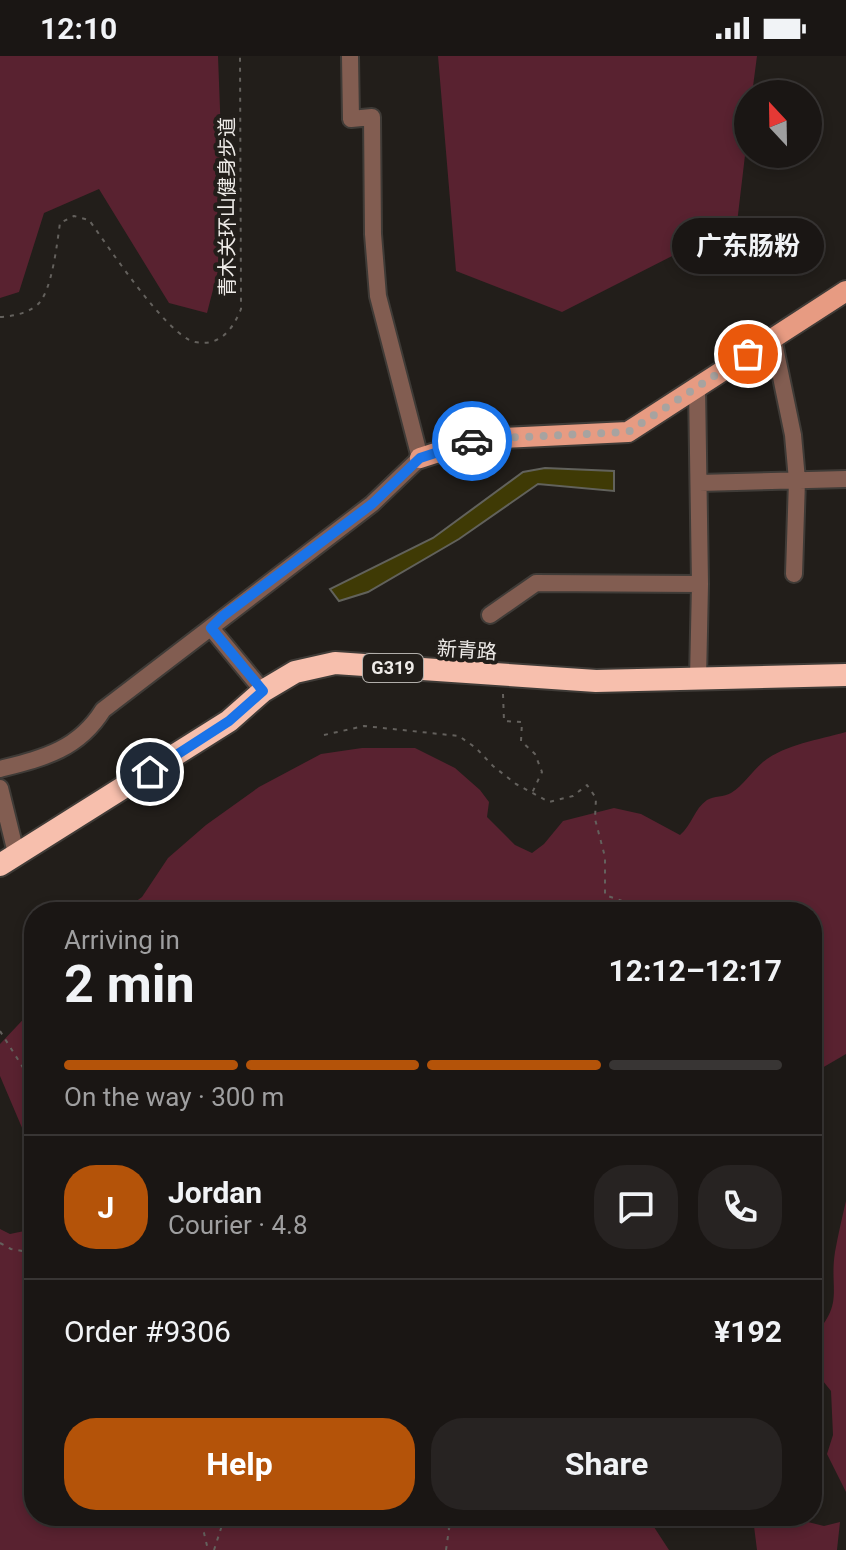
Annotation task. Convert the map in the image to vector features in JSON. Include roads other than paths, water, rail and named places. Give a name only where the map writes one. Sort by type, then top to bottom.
[{"type":"highway","name":"新青路","points":[[8,861],[229,721],[263,691],[295,672],[335,663],[502,677],[596,681],[846,675]]},
{"type":"main road","points":[[420,458],[479,439],[628,432],[846,291]]},
{"type":"street","points":[[0,769],[53,755],[93,726],[103,710],[372,504],[420,458],[378,296],[373,234],[372,117],[351,119],[350,56]]},
{"type":"street","points":[[773,338],[793,435],[797,480],[794,574]]},
{"type":"street","points":[[697,387],[698,679]]},
{"type":"street","points":[[699,483],[846,479]]},
{"type":"street","points":[[490,615],[536,583],[700,584]]},
{"type":"street","points":[[211,628],[263,691]]},
{"type":"street","points":[[0,788],[8,861]]},
{"type":"place","name":"广东肠粉","points":[[748,354]]}]
